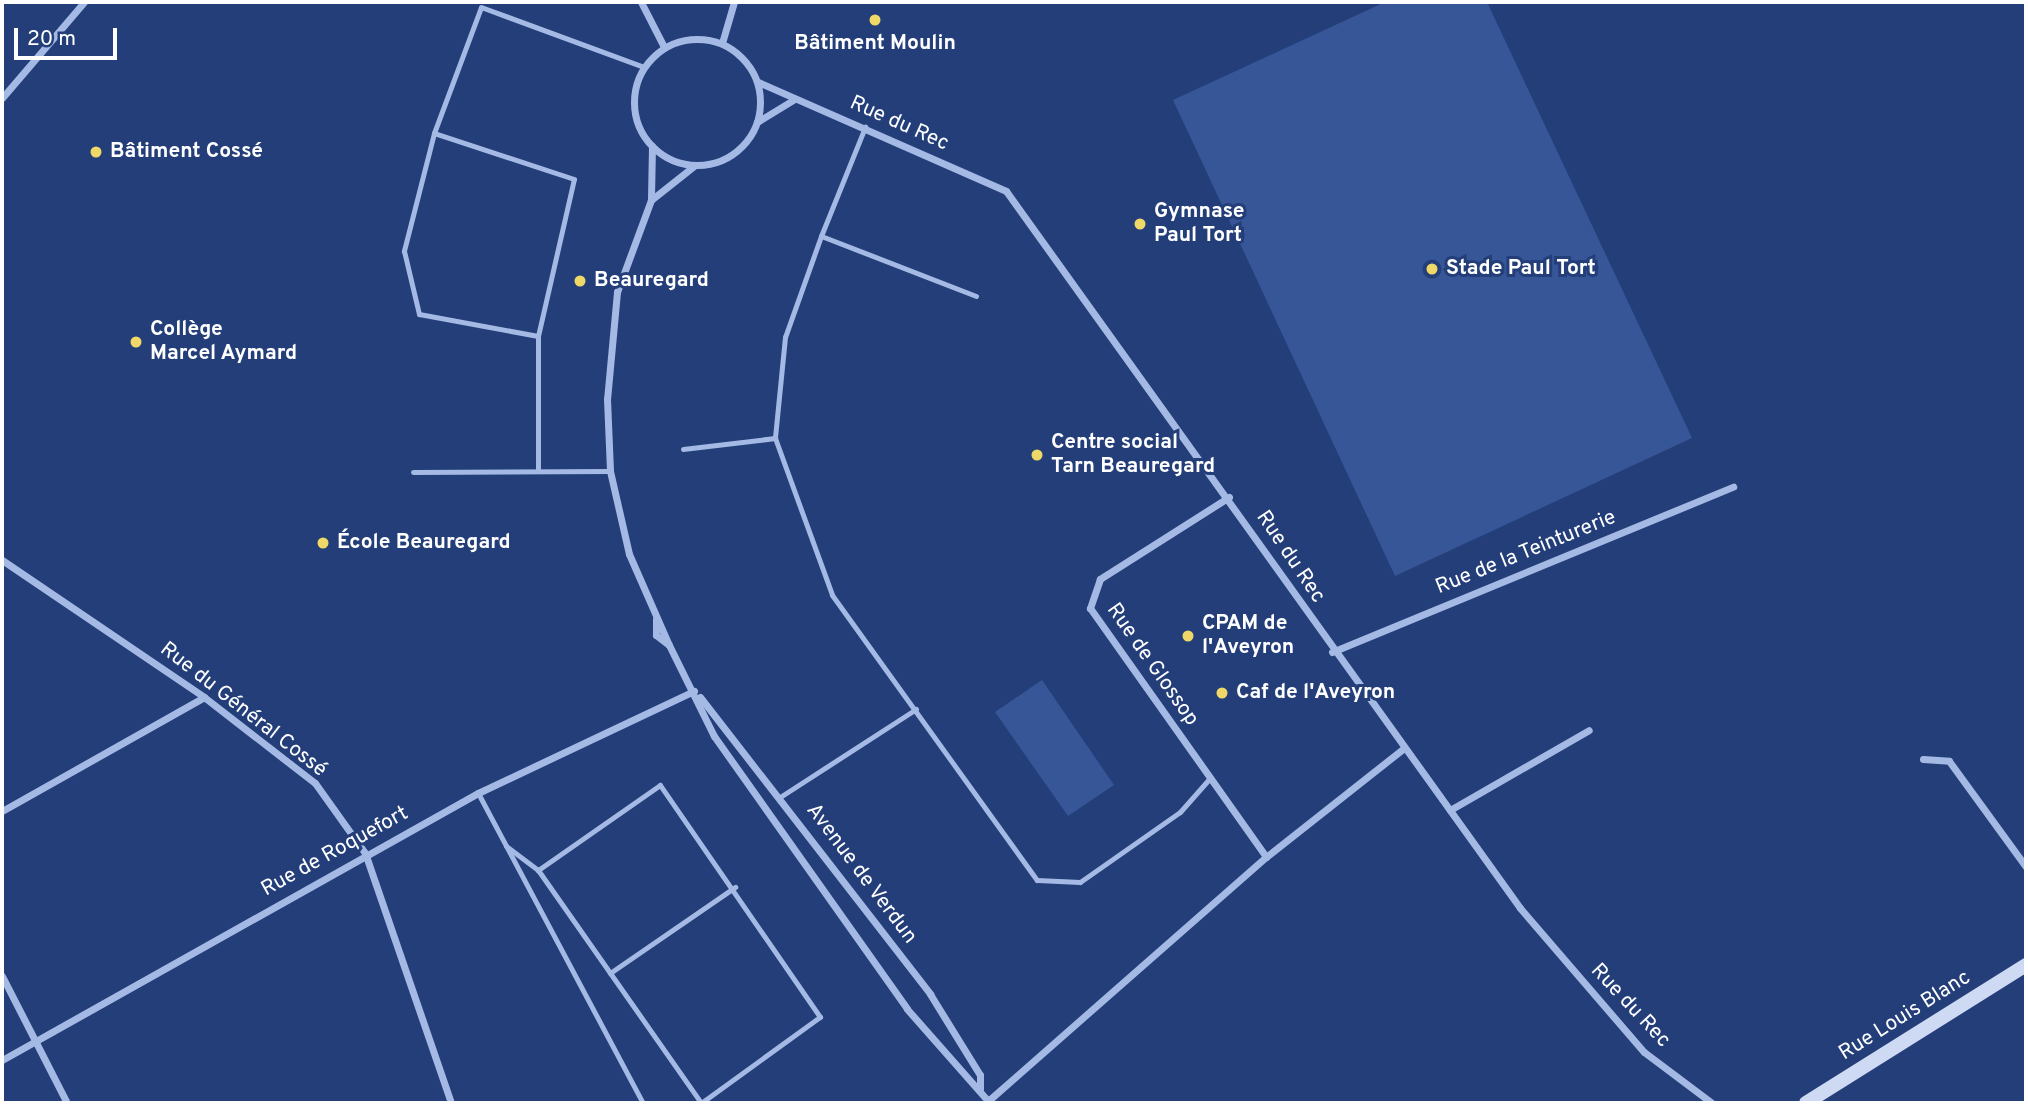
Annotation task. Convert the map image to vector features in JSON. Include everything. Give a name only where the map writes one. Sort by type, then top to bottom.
[{"type":"main road","name":"Rue Louis Blanc","points":[[1806,1103],[2026,965]]},
{"type":"street","points":[[2,98],[84,2]]},
{"type":"street","points":[[641,2],[664,47]]},
{"type":"street","points":[[722,43],[734,2]]},
{"type":"street","points":[[695,165],[652,146],[634,108],[644,67],[664,47],[683,40],[722,43],[750,66],[758,82],[757,122]]},
{"type":"street","name":"Rue du Rec","points":[[758,82],[793,100],[865,127],[1006,191],[1158,412],[1229,497],[1332,652],[1520,908],[1644,1052],[1712,1103]]},
{"type":"street","points":[[651,200],[695,165],[733,154],[757,122],[793,100]]},
{"type":"street","name":"Avenue de Verdun","points":[[652,146],[651,200],[617,292],[607,399],[610,471],[629,554],[656,619],[656,635],[669,645],[714,736],[907,1009],[989,1102]]},
{"type":"street","name":"Rue de la Teinturerie","points":[[1332,652],[1733,487]]},
{"type":"street","name":"Rue de Glossop","points":[[1229,497],[1100,579],[1090,608],[1266,857]]},
{"type":"street","name":"Rue du Général Cossé","points":[[2,560],[204,697],[315,783],[365,853],[452,1103]]},
{"type":"street","name":"Avenue de Verdun","points":[[694,691],[780,797],[930,994],[980,1075],[980,1089]]},
{"type":"street","name":"Rue de Roquefort","points":[[2,1060],[365,853],[478,793],[694,691]]},
{"type":"street","points":[[2,811],[204,697]]},
{"type":"street","points":[[1450,810],[1589,730]]},
{"type":"street","points":[[989,1102],[1266,857],[1404,748]]},
{"type":"street","points":[[1923,759],[1950,761],[2026,867]]},
{"type":"street","points":[[2,976],[67,1103]]},
{"type":"lane","points":[[538,336],[419,314],[404,251],[435,133],[481,7],[644,67]]},
{"type":"lane","points":[[865,127],[821,236],[785,337],[775,438],[832,595],[1037,880],[1080,882],[1180,812],[1210,778]]},
{"type":"lane","points":[[435,133],[574,179],[538,336],[538,471]]},
{"type":"lane","points":[[821,236],[976,296]]},
{"type":"lane","points":[[683,449],[775,438]]},
{"type":"lane","points":[[413,472],[610,471]]},
{"type":"lane","points":[[780,797],[916,709]]},
{"type":"lane","points":[[506,846],[538,870],[701,1103],[820,1017],[735,887],[660,785],[538,870]]},
{"type":"lane","points":[[478,793],[643,1103]]},
{"type":"lane","points":[[610,973],[735,887]]},
{"type":"shaded area","name":"Stade Paul Tort","points":[[1385,2],[1487,2],[1692,438],[1395,576],[1173,100]]},
{"type":"shaded area","points":[[1042,680],[1114,785],[1068,816],[995,712]]},
{"type":"place","name":"Bâtiment Moulin","points":[[875,20]]},
{"type":"place","name":"Bâtiment Cossé","points":[[96,152]]},
{"type":"place","name":"Gymnase Paul Tort","points":[[1140,224]]},
{"type":"place","name":"Stade Paul Tort","points":[[1432,269]]},
{"type":"place","name":"Beauregard","points":[[580,281]]},
{"type":"place","name":"Collège Marcel Aymard","points":[[136,342]]},
{"type":"place","name":"Centre social Tarn Beauregard","points":[[1037,455]]},
{"type":"place","name":"École Beauregard","points":[[323,543]]},
{"type":"place","name":"CPAM de l'Aveyron","points":[[1188,636]]},
{"type":"place","name":"Caf de l'Aveyron","points":[[1222,693]]}]
